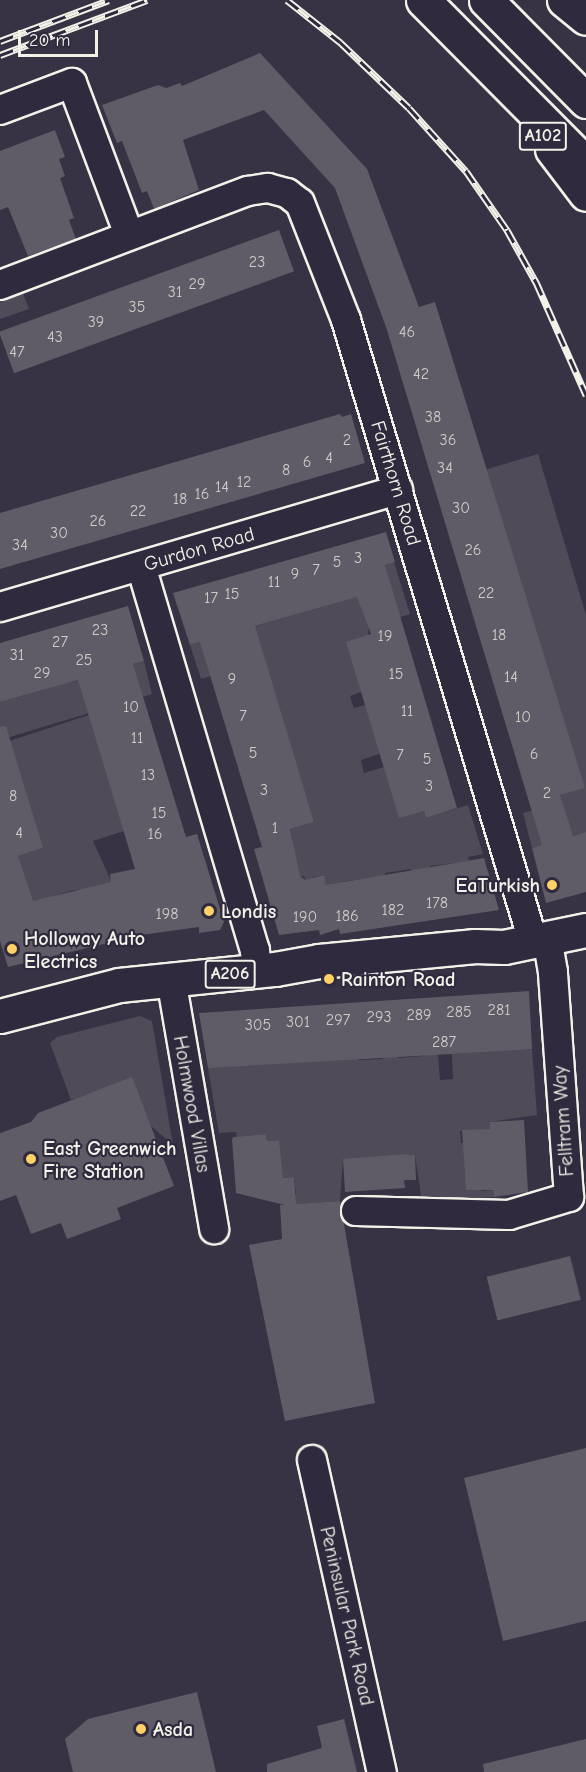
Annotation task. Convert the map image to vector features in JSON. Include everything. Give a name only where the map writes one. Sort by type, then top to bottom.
[{"type":"main road","name":"A102","points":[[423,0],[586,164]]},
{"type":"main road","name":"A102","points":[[486,0],[586,101]]},
{"type":"main road","points":[[500,0],[586,73]]},
{"type":"main road","points":[[564,0],[586,18]]},
{"type":"main road","name":"A102","points":[[499,78],[586,194]]},
{"type":"main road","name":"A206","points":[[0,1016],[100,989],[171,979],[257,971],[303,963],[475,946],[504,947],[586,930]]},
{"type":"street","points":[[0,110],[72,84],[129,235]]},
{"type":"street","name":"Fairthorn Road","points":[[0,285],[248,191],[268,188],[287,193],[300,203],[346,320],[540,940]]},
{"type":"street","name":"Gurdon Road","points":[[0,607],[398,490]]},
{"type":"street","points":[[141,566],[253,942],[257,971]]},
{"type":"street","name":"Felltram Way","points":[[356,1211],[509,1215],[568,1197],[553,972],[540,940]]},
{"type":"street","name":"Holmwood Villas","points":[[171,979],[214,1229]]},
{"type":"street","name":"Peninsular Park Road","points":[[312,1460],[382,1772]]},
{"type":"shaded area","points":[[19,283],[29,309],[0,319],[0,290]]},
{"type":"shaded area","points":[[538,454],[586,615],[586,832],[532,848],[523,813],[562,802],[560,795],[584,788],[464,476]]},
{"type":"shaded area","points":[[394,562],[410,614],[369,627],[361,692],[350,696],[354,708],[390,698],[404,746],[361,760],[364,773],[384,767],[388,780],[424,811],[426,818],[468,805],[483,854],[468,857],[475,881],[458,884],[455,863],[430,866],[432,887],[414,890],[411,869],[385,873],[388,893],[370,896],[367,878],[342,882],[331,902],[323,875],[311,878],[318,902],[312,904],[304,876],[291,879],[274,843],[292,838],[290,829],[314,822],[263,660],[201,679],[190,645],[391,587],[385,565]]},
{"type":"shaded area","points":[[60,654],[68,683],[144,661],[152,694],[0,740],[0,702],[53,687]]},
{"type":"shaded area","points":[[89,715],[124,831],[93,841],[112,883],[88,913],[82,889],[70,891],[57,895],[63,920],[49,923],[43,899],[30,902],[18,856],[43,848],[0,744]]},
{"type":"shaded area","points":[[140,1016],[152,1021],[173,1145],[151,1126],[131,1079],[71,1100],[50,1043],[57,1037]]},
{"type":"shaded area","points":[[436,1030],[440,1080],[453,1079],[452,1054],[532,1049],[537,1115],[490,1122],[490,1129],[460,1131],[461,1143],[478,1142],[481,1191],[494,1190],[494,1197],[422,1202],[415,1155],[402,1154],[343,1160],[340,1201],[285,1205],[284,1196],[296,1194],[294,1177],[270,1179],[279,1140],[267,1141],[266,1134],[237,1137],[236,1132],[219,1133],[208,1068],[356,1035],[358,1060],[383,1059],[382,1033],[397,1033],[398,1058],[424,1056]]},
{"type":"building","points":[[260,53],[367,169],[419,307],[435,302],[585,788],[560,795],[573,836],[586,832],[586,892],[546,903],[532,848],[542,845],[387,330],[335,188],[264,110],[183,140],[199,190],[154,209],[147,191],[142,193],[122,141],[117,143],[102,105],[158,85],[166,88],[180,83],[182,86]]},
{"type":"building","points":[[55,130],[65,157],[59,159],[65,176],[60,178],[74,218],[69,220],[76,239],[28,256],[8,207],[0,210],[0,151]]},
{"type":"building","points":[[279,230],[294,271],[14,373],[0,332]]},
{"type":"building","points":[[340,414],[342,417],[351,414],[365,463],[0,569],[0,513]]},
{"type":"building","points":[[386,532],[395,562],[385,565],[457,808],[426,818],[424,811],[399,818],[346,642],[371,634],[357,597],[255,626],[314,822],[290,829],[300,876],[305,880],[324,875],[326,885],[484,858],[499,910],[340,934],[339,929],[320,935],[319,930],[279,935],[254,849],[262,847],[200,642],[190,645],[173,593]]},
{"type":"building","points":[[128,606],[144,661],[133,664],[186,837],[197,834],[224,922],[220,930],[199,933],[199,927],[141,935],[8,967],[0,941],[0,727],[6,726],[43,848],[18,856],[33,901],[111,882],[110,874],[135,869],[78,680],[0,702],[0,643]]},
{"type":"building","points":[[529,991],[532,1049],[504,1051],[208,1068],[199,1013]]},
{"type":"building","points":[[132,1077],[174,1186],[117,1208],[121,1219],[67,1239],[61,1223],[31,1234],[16,1195],[0,1201],[0,1133],[31,1122],[38,1113]]},
{"type":"building","points":[[524,1120],[528,1192],[494,1197],[494,1190],[466,1190],[462,1130],[490,1129],[490,1122]]},
{"type":"building","points":[[266,1134],[267,1141],[279,1140],[283,1178],[294,1177],[296,1204],[340,1201],[375,1403],[285,1421],[249,1245],[282,1239],[280,1205],[285,1205],[236,1193],[232,1140],[233,1137]]},
{"type":"building","points":[[415,1155],[416,1180],[404,1180],[405,1188],[345,1192],[343,1159]]},
{"type":"building","points":[[570,1256],[581,1300],[497,1320],[487,1277]]},
{"type":"building","points":[[586,1448],[586,1621],[503,1641],[464,1478]]},
{"type":"building","name":"Asda","points":[[197,1692],[216,1772],[73,1772],[65,1739],[88,1719]]},
{"type":"building","name":"Asda","points":[[344,1719],[357,1772],[267,1772],[267,1764],[322,1748],[317,1726]]},
{"type":"building","points":[[586,1739],[586,1772],[484,1772],[483,1764]]},
{"type":"railway","points":[[0,41],[109,0]]},
{"type":"railway","points":[[0,55],[147,0]]},
{"type":"railway","points":[[287,0],[340,42],[409,108],[466,171],[507,230],[536,282],[586,395]]},
{"type":"place","name":"EaTurkish","points":[[552,885]]},
{"type":"place","name":"Londis","points":[[209,911]]},
{"type":"place","name":"Holloway Auto Electrics","points":[[12,949]]},
{"type":"place","name":"Rainton Road","points":[[329,979]]},
{"type":"place","name":"East Greenwich Fire Station","points":[[31,1159]]},
{"type":"place","name":"Asda","points":[[141,1729]]}]
